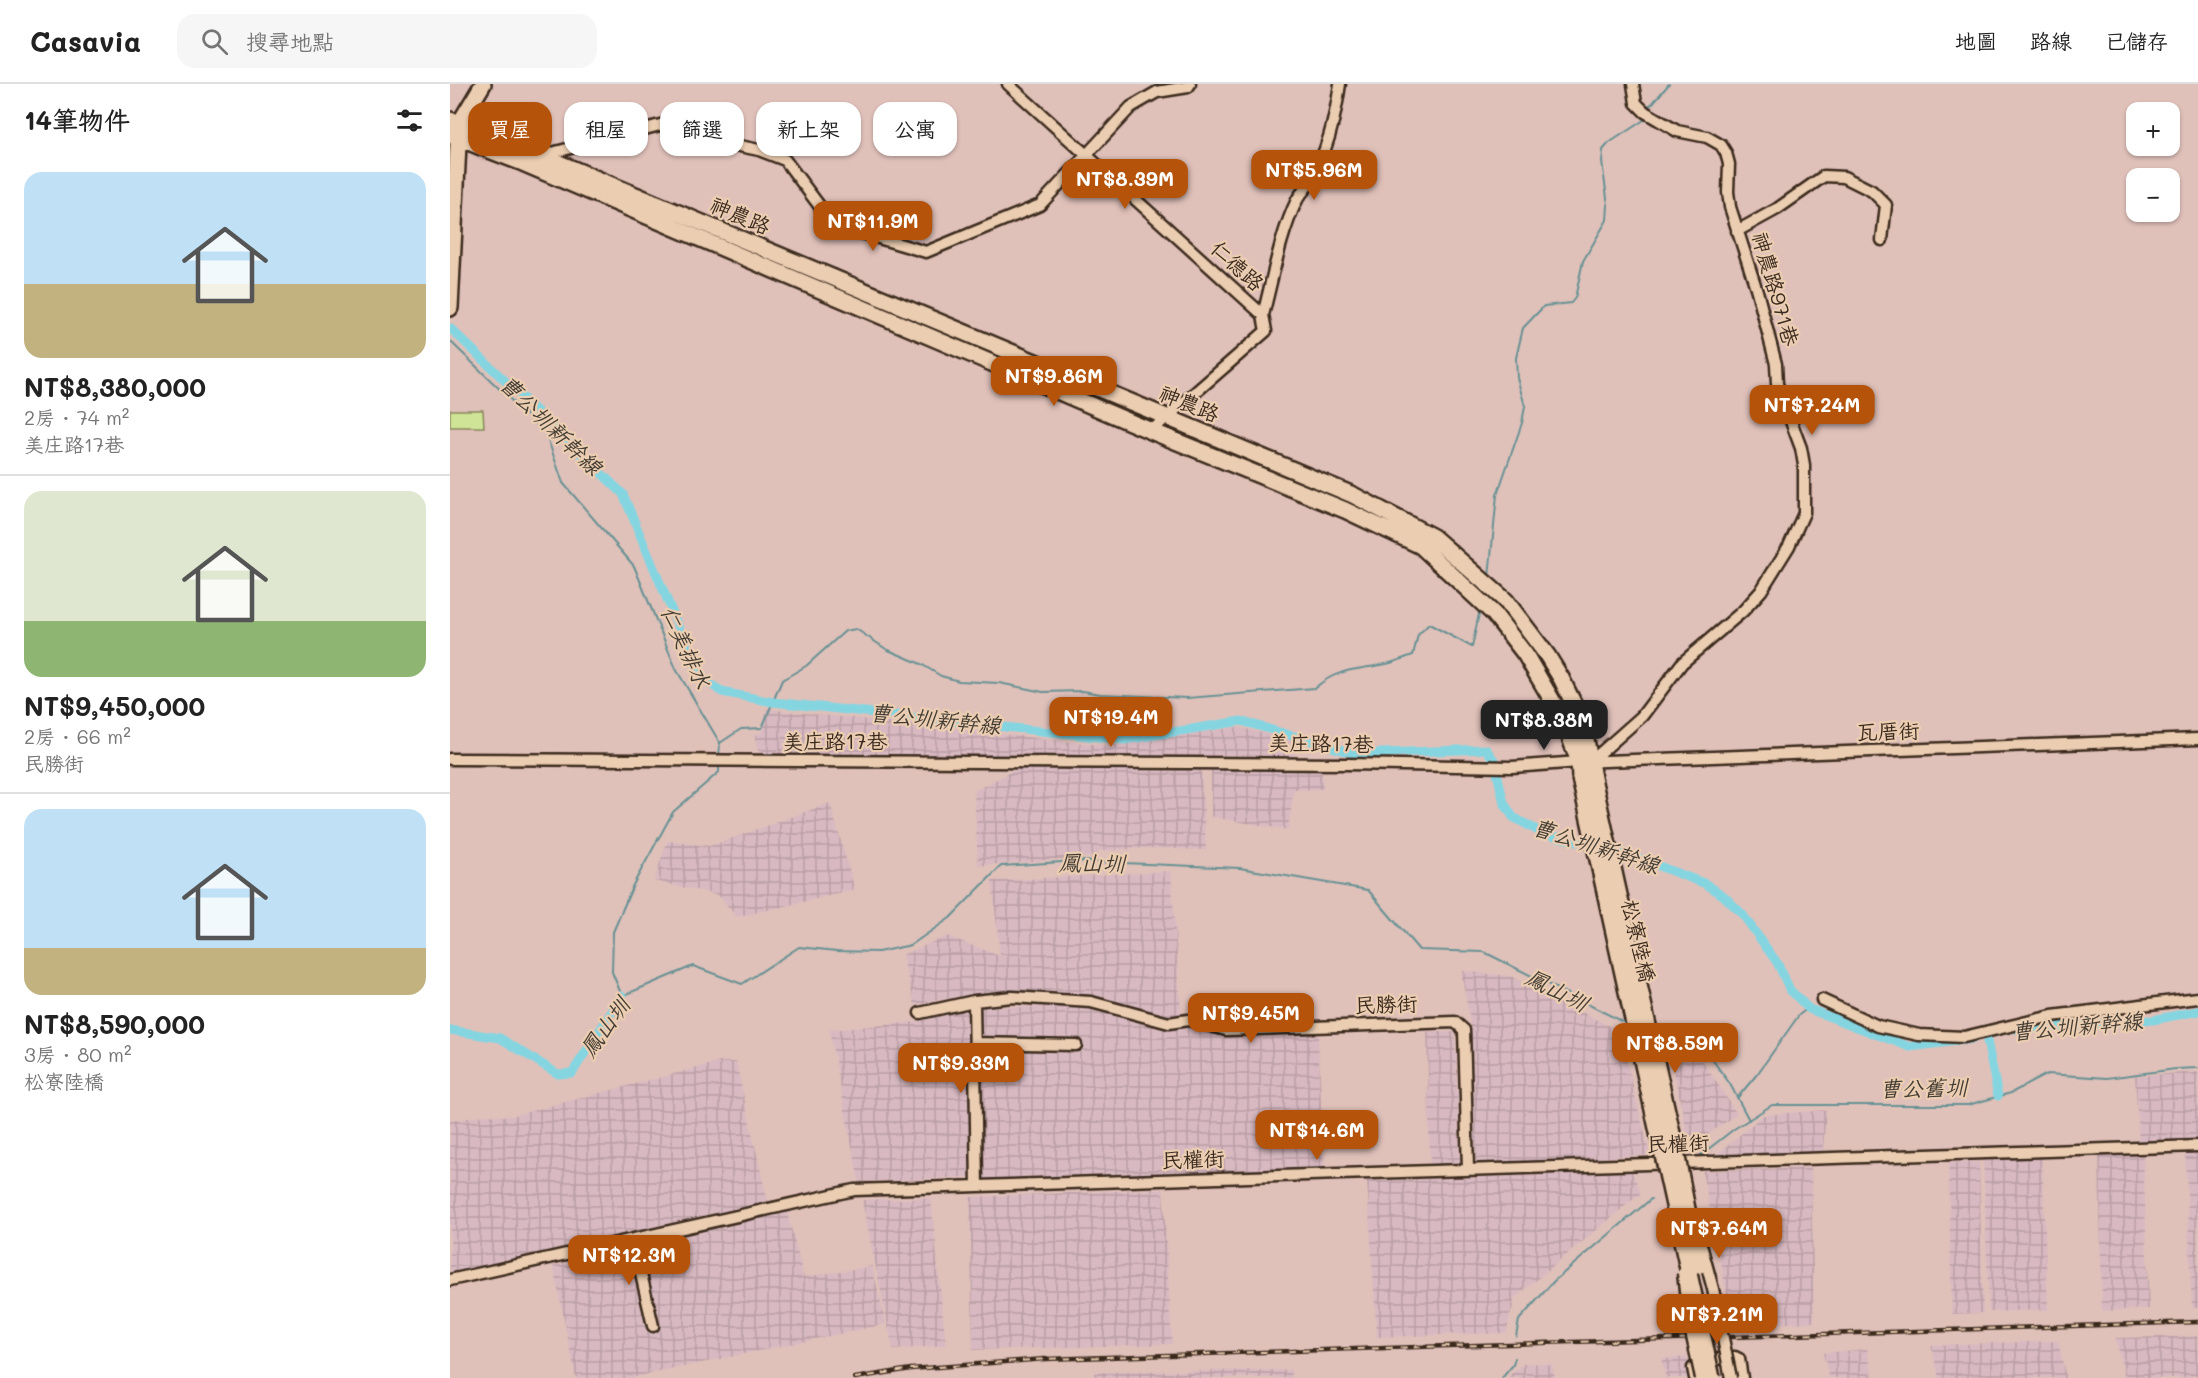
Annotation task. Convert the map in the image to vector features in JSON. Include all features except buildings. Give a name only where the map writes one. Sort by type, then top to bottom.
[{"type":"street","points":[[450,308],[454,129],[483,84]]},
{"type":"street","name":"仁德路","points":[[1008,84],[1263,315],[1266,331],[1150,431]]},
{"type":"street","points":[[552,153],[664,124],[675,125],[785,160],[824,212],[838,226],[926,252],[1040,205],[1131,107],[1157,92],[1188,87],[1190,84]]},
{"type":"street","points":[[1263,315],[1280,249],[1298,197],[1308,185],[1328,143],[1340,84]]},
{"type":"street","name":"神農路971巷","points":[[1584,762],[1642,716],[1682,663],[1743,611],[1761,591],[1789,546],[1804,513],[1804,465],[1801,448],[1778,384],[1776,364],[1757,291],[1737,231],[1728,192],[1730,164],[1721,145],[1707,137],[1677,131],[1645,112],[1636,103],[1633,84]]},
{"type":"street","name":"神農路","points":[[454,129],[523,163],[1150,431],[1345,510],[1421,546],[1494,614],[1525,654],[1563,719],[1584,762]]},
{"type":"street","points":[[523,163],[542,156]]},
{"type":"street","name":"神農路","points":[[542,156],[1353,495],[1433,537],[1506,601],[1547,655],[1583,723],[1584,762],[1587,778]]},
{"type":"street","points":[[1737,231],[1778,209],[1824,176],[1844,177],[1872,192],[1886,205],[1882,240]]},
{"type":"street","name":"瓦厝街","points":[[1584,762],[2198,739]]},
{"type":"street","name":"美庄路17巷","points":[[450,759],[1347,764],[1486,767],[1584,762]]},
{"type":"street","name":"松寮陸橋","points":[[1587,778],[1720,1378]]},
{"type":"street","name":"民勝街","points":[[920,1013],[974,1001],[1012,997],[1091,1002],[1169,1023],[1188,1020],[1226,1030],[1455,1022],[1464,1030],[1468,1170]]},
{"type":"street","points":[[1822,1000],[1878,1026],[1919,1035],[1964,1037],[2052,1016],[2198,998]]},
{"type":"street","points":[[974,1001],[977,1186]]},
{"type":"street","points":[[975,1043],[1076,1045]]},
{"type":"street","name":"民權街","points":[[450,1280],[854,1190],[2198,1146]]},
{"type":"street","name":"松寮陸橋","points":[[1669,1148],[1688,1318],[1701,1378]]},
{"type":"street","name":"松寮陸橋","points":[[1669,1148],[1712,1378]]},
{"type":"street","name":"松寮陸橋","points":[[1669,1148],[1713,1289],[1731,1378]]},
{"type":"street","points":[[633,1239],[653,1326]]},
{"type":"street","points":[[1695,1378],[1693,1368],[1701,1361],[1735,1357],[1739,1359],[1743,1378]]},
{"type":"shaded area","points":[[767,709],[1110,746],[1237,727],[1297,741],[1294,756],[759,755],[755,735],[762,732]]},
{"type":"shaded area","points":[[1018,768],[1201,768],[1206,850],[1147,848],[1099,851],[1098,856],[978,866],[974,791]]},
{"type":"shaded area","points":[[1211,768],[1322,771],[1323,789],[1294,790],[1288,830],[1211,817]]},
{"type":"shaded area","points":[[830,803],[855,890],[737,917],[718,895],[654,881],[667,841],[710,846]]},
{"type":"shaded area","points":[[1171,871],[1181,1013],[1167,1019],[1114,1003],[1055,994],[961,996],[915,1005],[902,955],[947,936],[1000,956],[992,881]]},
{"type":"shaded area","points":[[1461,971],[1510,976],[1619,1031],[1650,1155],[1476,1164],[1471,1029]]},
{"type":"shaded area","points":[[1069,1006],[1109,1011],[1161,1029],[1190,1025],[1240,1037],[1318,1035],[1324,1169],[982,1181],[980,1007]]},
{"type":"shaded area","points":[[968,1009],[970,1177],[859,1182],[829,1030],[915,1022]]},
{"type":"shaded area","points":[[1427,1032],[1455,1032],[1460,1162],[1430,1164]]},
{"type":"shaded area","points":[[1669,1049],[1701,1058],[1737,1114],[1690,1147]]},
{"type":"shaded area","points":[[720,1062],[736,1062],[768,1203],[450,1273],[450,1121],[484,1115],[511,1116]]},
{"type":"shaded area","points":[[2198,1072],[2198,1141],[2139,1143],[2135,1076]]},
{"type":"shaded area","points":[[1826,1110],[1823,1152],[1714,1157],[1763,1115]]},
{"type":"shaded area","points":[[2185,1151],[2198,1151],[2198,1308],[2192,1308]]},
{"type":"shaded area","points":[[2143,1153],[2149,1309],[2102,1311],[2099,1154]]},
{"type":"shaded area","points":[[2042,1155],[2048,1310],[1989,1312],[1983,1158]]},
{"type":"shaded area","points":[[1979,1162],[1983,1313],[1952,1314],[1948,1163]]},
{"type":"shaded area","points":[[1811,1168],[1814,1322],[1733,1326],[1702,1171]]},
{"type":"shaded area","points":[[1632,1172],[1641,1193],[1515,1298],[1506,1333],[1377,1337],[1367,1181]]},
{"type":"shaded area","points":[[1163,1189],[1172,1344],[973,1350],[970,1197]]},
{"type":"shaded area","points":[[931,1198],[946,1345],[893,1350],[862,1200]]},
{"type":"shaded area","points":[[787,1212],[804,1277],[872,1266],[886,1324],[631,1378],[576,1378],[553,1266]]},
{"type":"shaded area","points":[[2198,1336],[2198,1375],[2187,1378],[2125,1378],[2115,1338]]},
{"type":"shaded area","points":[[2058,1341],[2066,1378],[1939,1378],[1931,1345]]},
{"type":"shaded area","points":[[1867,1349],[1873,1378],[1829,1378],[1823,1353]]},
{"type":"shaded area","points":[[1687,1357],[1692,1378],[1666,1378],[1661,1359]]},
{"type":"shaded area","points":[[1525,1363],[1552,1364],[1555,1378],[1506,1378]]},
{"type":"shaded area","points":[[1291,1370],[1292,1378],[1094,1378],[1094,1372]]},
{"type":"green space","points":[[450,410],[483,410],[484,427],[450,427]]},
{"type":"waterway","points":[[1646,107],[1652,104],[1669,84]]},
{"type":"waterway","points":[[1489,577],[1497,495],[1522,423],[1525,406],[1517,378],[1516,358],[1523,328],[1544,306],[1571,303],[1575,298],[1583,261],[1607,220],[1608,205],[1602,162],[1603,150],[1609,143],[1647,118]]},
{"type":"waterway","name":"曹公圳新幹線","points":[[450,328],[623,494],[699,676],[722,692],[773,702],[1124,740],[1241,721],[1356,754],[1486,749],[1494,760],[1504,803],[1513,817],[1542,833],[1627,854],[1706,884],[1724,896],[1743,915],[1778,964],[1790,990],[1809,1009],[1910,1047],[1973,1039]]},
{"type":"waterway","name":"仁美排水","points":[[450,341],[546,434],[563,483],[634,566],[676,669],[720,743],[719,757]]},
{"type":"waterway","points":[[720,743],[741,729],[762,728],[782,680],[806,666],[845,631],[856,629],[886,649],[921,664],[941,676],[959,681],[999,683],[1043,692],[1083,691],[1100,694],[1187,698],[1315,688],[1323,681],[1340,673],[1389,663],[1413,655],[1418,635],[1429,624],[1472,647],[1480,609]]},
{"type":"waterway","name":"鳳山圳","points":[[719,765],[719,772],[673,812],[633,885],[613,932],[612,972],[622,996],[693,966],[742,984],[799,947],[878,952],[911,945],[950,918],[1001,866],[1077,861],[1240,868],[1368,890],[1419,950],[1484,952],[1629,1025]]},
{"type":"waterway","name":"鳳山圳","points":[[450,1030],[500,1038],[558,1074],[572,1073],[622,996]]},
{"type":"waterway","points":[[1738,1097],[1799,1015],[1808,1008]]},
{"type":"waterway","name":"曹公圳新幹線","points":[[2016,1029],[2153,1020],[2198,1011]]},
{"type":"waterway","name":"鳳山圳","points":[[1657,1034],[1701,1044],[1730,1084],[1749,1120]]},
{"type":"waterway","points":[[1986,1036],[1998,1096]]},
{"type":"waterway","name":"曹公舊圳","points":[[1697,1158],[1734,1129],[1772,1105],[1968,1105],[2011,1093],[2047,1074],[2107,1078],[2198,1068]]},
{"type":"waterway","name":"曹公舊圳","points":[[1516,1336],[1519,1320],[1554,1281],[1651,1199]]},
{"type":"waterway","name":"曹公舊圳","points":[[1502,1378],[1513,1365],[1515,1358]]},
{"type":"railway","points":[[855,1378],[911,1369],[1045,1359],[2198,1322]]}]
